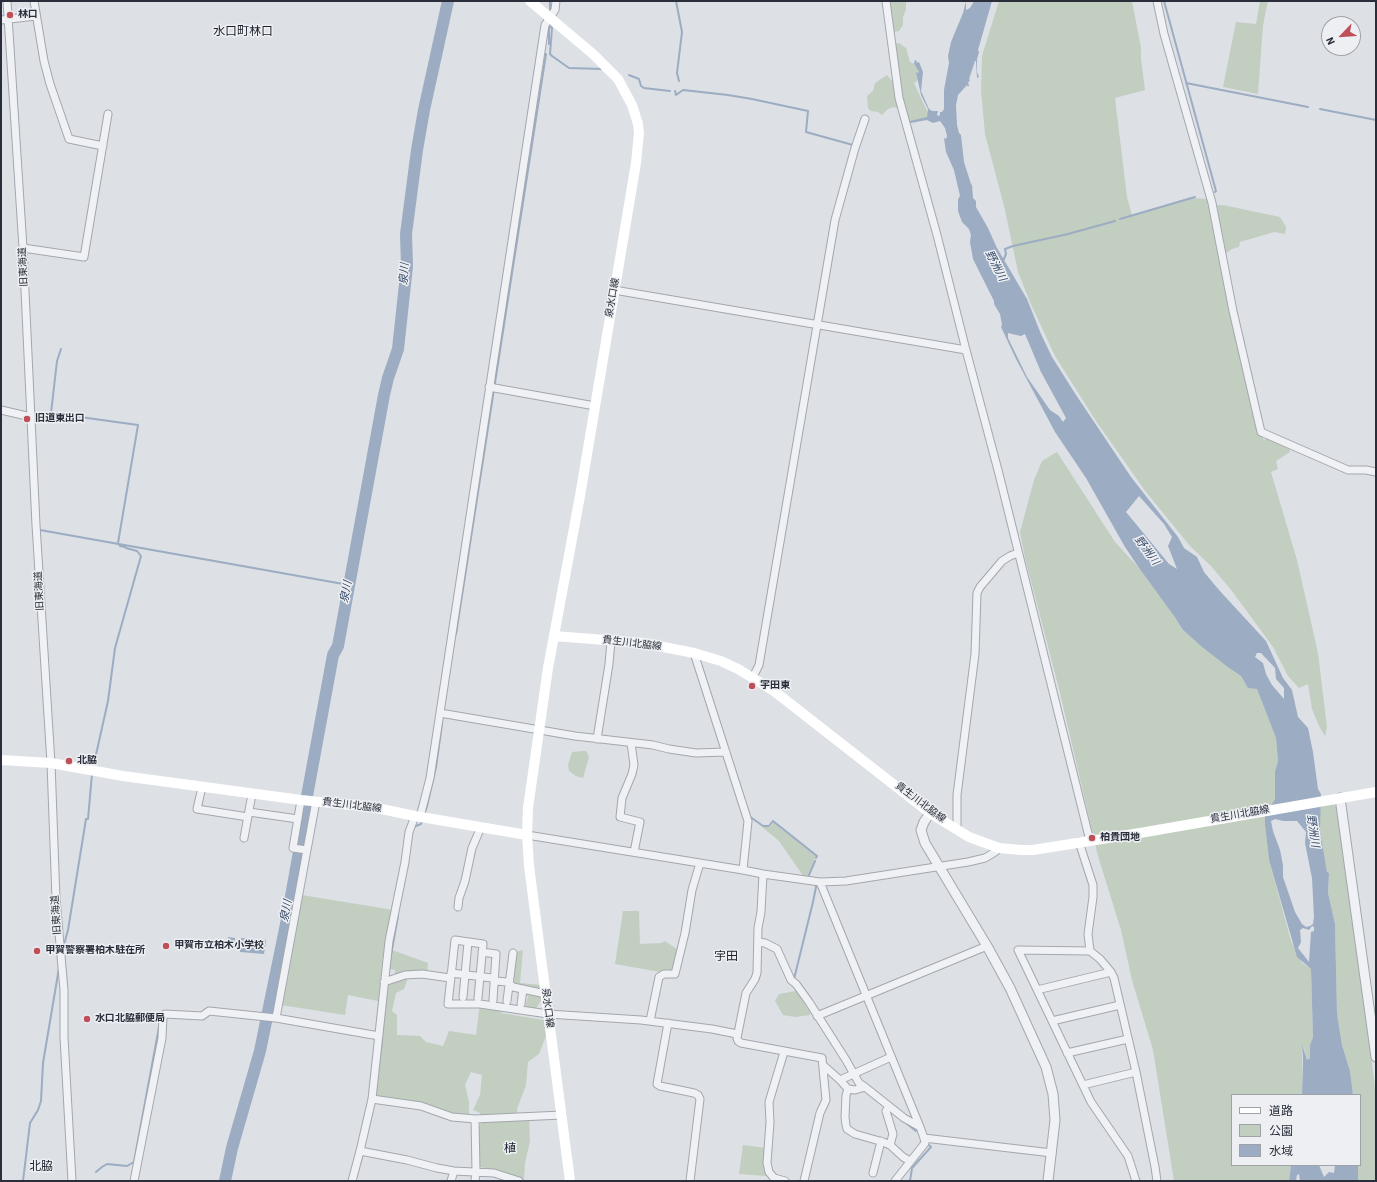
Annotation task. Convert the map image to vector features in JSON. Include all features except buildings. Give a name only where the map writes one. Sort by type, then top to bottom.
[{"type":"main road","name":"泉水口線","points":[[530,1],[593,54],[618,79],[628,96],[637,119],[638,133],[637,153],[595,406],[554,636]]},
{"type":"main road","name":"貴生川北脇線","points":[[554,636],[643,643],[694,653],[721,661],[753,677],[774,691],[930,813],[969,837],[999,848],[1033,850],[1376,792]]},
{"type":"main road","points":[[527,835],[528,808],[538,730],[554,636]]},
{"type":"main road","name":"貴生川北脇線","points":[[1,760],[51,763],[123,776],[252,794],[372,807],[418,817],[527,835]]},
{"type":"main road","name":"泉水口線","points":[[527,835],[529,866],[570,1181]]},
{"type":"street","name":"旧東海道","points":[[7,1],[4,19],[23,248],[43,646],[51,763],[56,899],[64,990],[64,1037],[72,1181]]},
{"type":"street","points":[[34,1],[44,61],[50,84],[69,139],[103,146]]},
{"type":"street","points":[[352,1181],[372,1099],[389,942],[405,862],[409,832],[418,817],[430,778],[545,25],[555,10],[556,1]]},
{"type":"street","points":[[886,1],[899,98],[984,414],[1090,841]]},
{"type":"street","points":[[1157,1],[1166,42],[1212,203],[1233,311],[1261,432],[1348,470],[1366,470],[1376,472]]},
{"type":"street","points":[[4,19],[36,16]]},
{"type":"street","points":[[23,248],[84,257],[96,212],[108,114]]},
{"type":"street","points":[[753,677],[759,665],[835,220],[855,148],[865,119]]},
{"type":"street","points":[[614,290],[966,350]]},
{"type":"street","points":[[490,387],[595,406]]},
{"type":"street","points":[[1,410],[31,417]]},
{"type":"street","points":[[957,830],[957,795],[975,654],[977,593],[980,587],[1002,561],[1018,553]]},
{"type":"street","points":[[598,739],[611,641]]},
{"type":"street","points":[[694,653],[748,821],[743,870]]},
{"type":"street","points":[[440,714],[598,739],[653,745],[669,750],[696,753],[726,752]]},
{"type":"street","points":[[631,743],[634,765],[622,798],[620,817],[640,822],[634,852]]},
{"type":"street","points":[[202,787],[197,809],[298,819]]},
{"type":"street","points":[[244,838],[252,794]]},
{"type":"street","points":[[1336,799],[1376,1057]]},
{"type":"street","points":[[301,800],[293,848],[307,850]]},
{"type":"street","points":[[273,1018],[316,801]]},
{"type":"street","points":[[930,813],[921,830],[925,843],[987,946],[1010,988],[1046,1067],[1053,1094],[1055,1120],[1048,1181]]},
{"type":"street","points":[[458,907],[459,898],[466,881],[472,848],[481,827]]},
{"type":"street","points":[[527,835],[820,882],[846,881],[939,867],[985,858],[996,852],[999,848]]},
{"type":"street","points":[[1079,842],[1093,885],[1093,897],[1088,934],[1090,951]]},
{"type":"street","points":[[650,1021],[659,977],[664,974],[675,974],[692,890],[700,862]]},
{"type":"street","points":[[763,874],[757,973],[746,993],[737,1034],[738,1041],[741,1044],[822,1058],[826,1100],[820,1113],[804,1181]]},
{"type":"street","points":[[820,882],[924,1138],[925,1143],[894,1181]]},
{"type":"street","points":[[478,998],[483,944],[455,940],[448,1004],[480,1004],[548,1014],[650,1021],[712,1028],[737,1034]]},
{"type":"street","points":[[463,997],[468,942]]},
{"type":"street","points":[[758,942],[765,943],[777,949],[792,980],[817,1016],[859,1083],[904,1118],[920,1127]]},
{"type":"street","points":[[817,1016],[987,946]]},
{"type":"street","points":[[1136,1181],[1128,1156],[1090,1102],[1018,950],[1090,951],[1100,959],[1111,972],[1136,1072],[1156,1167],[1157,1181]]},
{"type":"street","points":[[482,952],[496,954],[493,1000]]},
{"type":"street","points":[[507,1001],[513,953]]},
{"type":"street","points":[[1037,990],[1111,972]]},
{"type":"street","points":[[384,982],[405,975],[465,975],[492,978],[513,987],[546,994]]},
{"type":"street","points":[[521,1004],[523,989]]},
{"type":"street","points":[[1052,1021],[1120,1005]]},
{"type":"street","points":[[134,1181],[162,1038],[163,1016],[165,1014],[202,1016],[209,1011],[273,1018],[379,1036]]},
{"type":"street","points":[[668,1023],[657,1084],[660,1086],[694,1093],[698,1095],[700,1100],[690,1181]]},
{"type":"street","points":[[1067,1053],[1128,1039]]},
{"type":"street","points":[[784,1052],[770,1102],[767,1163],[769,1172],[774,1178],[786,1181]]},
{"type":"street","points":[[840,1080],[891,1057]]},
{"type":"street","points":[[823,1065],[848,1089],[855,1090],[865,1088]]},
{"type":"street","points":[[1083,1085],[1136,1072]]},
{"type":"street","points":[[848,1089],[846,1095],[845,1117],[848,1129],[855,1134],[890,1145],[903,1157],[910,1161]]},
{"type":"street","points":[[372,1099],[421,1106],[452,1117],[474,1119],[562,1115]]},
{"type":"street","points":[[889,1106],[886,1111],[893,1134],[890,1145]]},
{"type":"street","points":[[474,1119],[475,1181]]},
{"type":"street","points":[[924,1138],[1052,1154]]},
{"type":"street","points":[[873,1174],[880,1141]]},
{"type":"street","points":[[360,1151],[454,1171],[494,1173],[519,1181]]},
{"type":"street","points":[[451,1181],[454,1171]]},
{"type":"green space","points":[[884,1],[906,1],[903,25],[899,31],[893,32]]},
{"type":"green space","points":[[999,1],[1132,1],[1141,48],[1145,90],[1115,98],[1127,197],[1132,215],[1189,198],[1208,199],[1214,209],[1218,205],[1223,205],[1280,217],[1286,227],[1285,234],[1274,232],[1240,242],[1239,247],[1232,249],[1223,255],[1260,433],[1264,440],[1268,438],[1289,449],[1290,452],[1276,461],[1278,469],[1271,472],[1297,560],[1318,653],[1327,727],[1325,736],[1312,709],[1308,684],[1299,688],[1288,676],[1273,647],[1232,591],[1211,566],[1190,546],[1146,492],[1096,421],[1055,356],[1030,302],[1018,272],[1005,210],[985,134],[981,91],[982,56]]},
{"type":"green space","points":[[1260,1],[1268,1],[1263,25],[1258,94],[1223,87],[1236,22],[1256,24]]},
{"type":"green space","points":[[899,43],[906,48],[910,62],[917,65],[921,78],[914,83],[928,113],[926,119],[918,120],[915,123],[906,119],[903,111],[894,107],[888,109],[882,115],[878,112],[871,111],[868,108],[867,96],[873,91],[875,83],[887,75],[891,80],[894,80],[892,44]]},
{"type":"green space","points":[[1057,452],[1115,542],[1139,568],[1183,630],[1202,647],[1241,676],[1248,687],[1257,689],[1276,738],[1278,761],[1275,771],[1275,799],[1265,815],[1269,860],[1291,941],[1302,963],[1311,969],[1313,1037],[1310,1045],[1310,1058],[1307,1060],[1302,1045],[1302,1094],[1231,1094],[1231,1166],[1291,1166],[1289,1181],[1174,1181],[1153,1050],[1132,980],[1121,930],[1098,856],[1060,693],[1025,558],[1020,532],[1034,480],[1042,461]]},
{"type":"green space","points":[[586,751],[589,757],[583,778],[576,776],[569,771],[568,765],[572,752]]},
{"type":"green space","points":[[1330,803],[1338,809],[1376,1094],[1376,1181],[1358,1181],[1358,1166],[1361,1166],[1361,1094],[1353,1094],[1350,1071],[1342,1045],[1337,1014],[1335,924],[1328,893],[1329,873],[1327,872],[1320,830],[1320,805]]},
{"type":"green space","points":[[774,822],[816,856],[807,876],[804,877],[779,841],[762,827],[770,827]]},
{"type":"green space","points":[[302,895],[393,910],[383,955],[378,1001],[348,995],[345,1015],[281,1005]]},
{"type":"green space","points":[[623,911],[639,911],[640,944],[661,943],[665,941],[678,950],[672,972],[660,972],[615,964]]},
{"type":"green space","points":[[392,950],[428,963],[427,974],[408,978],[404,989],[396,993],[392,1011],[397,1015],[397,1035],[420,1036],[426,1042],[443,1046],[449,1031],[476,1035],[480,1002],[497,1003],[501,1013],[544,1020],[546,1036],[539,1054],[528,1062],[526,1085],[517,1109],[517,1121],[529,1118],[530,1141],[525,1163],[524,1180],[474,1165],[472,1155],[475,1134],[481,1123],[480,1113],[473,1110],[480,1095],[482,1075],[471,1072],[465,1085],[469,1102],[469,1114],[460,1114],[420,1107],[419,1110],[375,1102],[386,985],[395,980],[395,970],[389,969]]},
{"type":"green space","points":[[523,950],[520,983],[542,985],[542,999],[535,1010],[525,1009],[528,996],[512,989],[512,975],[516,952]]},
{"type":"green space","points":[[796,991],[810,1012],[810,1015],[795,1017],[783,1015],[775,1001],[779,994]]},
{"type":"green space","points":[[743,1145],[766,1148],[765,1163],[767,1176],[739,1174]]},
{"type":"water","name":"野洲川","points":[[966,1],[966,10],[970,8],[974,1],[992,1],[978,50],[977,72],[979,77],[977,78],[975,61],[968,83],[969,85],[968,87],[967,85],[958,95],[956,105],[957,125],[961,135],[964,162],[972,185],[973,198],[976,201],[976,207],[997,248],[1027,299],[1052,357],[1076,395],[1131,477],[1178,537],[1184,548],[1197,557],[1204,572],[1266,641],[1283,678],[1292,690],[1298,717],[1308,728],[1318,789],[1321,794],[1320,830],[1327,872],[1329,873],[1328,893],[1335,924],[1337,1014],[1342,1045],[1350,1071],[1353,1094],[1302,1094],[1302,1044],[1307,1060],[1310,1058],[1310,1045],[1313,1037],[1311,969],[1297,957],[1269,860],[1265,815],[1275,799],[1275,771],[1278,761],[1276,738],[1257,689],[1248,688],[1241,676],[1202,647],[1183,630],[1125,547],[1086,478],[1055,432],[1016,359],[1001,327],[1000,314],[973,259],[969,229],[962,222],[958,211],[958,199],[960,196],[954,170],[946,152],[944,138],[946,139],[947,136],[945,128],[940,121],[933,123],[927,120],[910,123],[910,121],[927,117],[928,109],[921,95],[916,72],[919,72],[914,63],[915,60],[917,61],[916,63],[919,62],[923,72],[921,91],[929,109],[932,111],[938,111],[938,116],[944,109],[944,90],[951,42],[963,13]],"holes":[[[1008,333],[1021,336],[1025,334],[1041,372],[1066,418],[1063,422],[1059,416],[1050,410],[1027,377],[1008,338]],[[1139,496],[1164,524],[1172,537],[1168,546],[1177,569],[1169,564],[1126,512]],[[1257,653],[1261,653],[1275,668],[1276,679],[1284,688],[1284,699],[1272,685],[1266,674],[1263,663],[1255,657]],[[1275,819],[1283,821],[1297,821],[1306,832],[1305,843],[1312,878],[1314,917],[1313,924],[1310,926],[1306,927],[1302,924],[1295,912],[1283,877],[1283,865],[1280,850],[1271,821]],[[1312,926],[1314,927],[1314,931],[1311,932],[1309,962],[1298,948],[1301,942],[1300,930],[1303,928],[1309,930]]]},
{"type":"water","points":[[228,937],[235,938],[234,947],[227,947]]},
{"type":"water","points":[[241,938],[266,940],[264,954],[240,952]]},
{"type":"water","points":[[1291,1166],[1319,1166],[1324,1177],[1329,1172],[1334,1173],[1335,1166],[1358,1166],[1358,1181],[1300,1181],[1299,1174],[1297,1175],[1296,1181],[1289,1181]]},
{"type":"waterway","name":"泉川","points":[[225,1181],[232,1148],[260,1051],[286,924],[302,835],[307,796],[333,655],[338,646],[384,395],[398,349],[407,266],[406,234],[417,150],[424,110],[448,1]]},
{"type":"waterway","points":[[550,1],[550,9]]},
{"type":"waterway","points":[[676,1],[682,32],[677,73],[679,81]]},
{"type":"waterway","points":[[1164,1],[1216,191],[1215,192]]},
{"type":"waterway","points":[[550,26],[552,28],[550,54],[552,56],[569,68],[603,69]]},
{"type":"waterway","points":[[549,27],[549,44]]},
{"type":"waterway","points":[[456,634],[546,54]]},
{"type":"waterway","points":[[629,75],[639,79],[641,86],[644,88],[670,91]]},
{"type":"waterway","points":[[1186,83],[1308,107]]},
{"type":"waterway","points":[[675,91],[676,95],[683,90],[728,95],[808,111],[806,132],[853,145],[854,143]]},
{"type":"waterway","points":[[1320,109],[1376,120]]},
{"type":"waterway","points":[[1120,219],[1195,197]]},
{"type":"waterway","name":"野洲川","points":[[1003,261],[1006,254],[1005,249],[1013,246],[1068,234],[1115,221]]},
{"type":"waterway","points":[[61,349],[57,361],[51,413],[138,425],[118,543]]},
{"type":"waterway","points":[[40,530],[349,585]]},
{"type":"waterway","points":[[93,768],[108,701],[115,648],[141,556],[137,551],[120,546],[118,543]]},
{"type":"waterway","points":[[424,815],[436,767],[442,724]]},
{"type":"waterway","points":[[63,948],[68,930],[86,819],[88,819],[92,774]]},
{"type":"waterway","points":[[749,816],[763,826],[769,826],[773,821],[817,856],[816,858]]},
{"type":"waterway","points":[[413,827],[421,824],[422,821]]},
{"type":"waterway","points":[[810,877],[808,877],[815,861]]},
{"type":"waterway","points":[[794,979],[813,902],[816,887],[815,884]]},
{"type":"waterway","points":[[391,955],[398,916]]},
{"type":"waterway","points":[[23,1181],[30,1123],[38,1110],[41,1101],[43,1063],[59,968]]},
{"type":"waterway","points":[[96,1172],[107,1164],[127,1166],[134,1162],[159,1027]]},
{"type":"waterway","points":[[377,1080],[382,1041]]},
{"type":"waterway","points":[[906,1123],[916,1131]]},
{"type":"waterway","points":[[910,1181],[912,1168],[931,1147],[929,1145]]},
{"type":"waterway","points":[[356,1178],[363,1153]]},
{"type":"place","name":"林口","points":[[10,15]]},
{"type":"place","name":"旧道東出口","points":[[27,419]]},
{"type":"place","name":"宇田東","points":[[752,686]]},
{"type":"place","name":"北脇","points":[[69,761]]},
{"type":"place","name":"柏貴団地","points":[[1092,838]]},
{"type":"place","name":"甲賀市立柏木小学校","points":[[166,946]]},
{"type":"place","name":"甲賀警察署柏木駐在所","points":[[37,951]]},
{"type":"place","name":"水口北脇郵便局","points":[[87,1019]]},
{"type":"district","name":"水口町林口","points":[[243,32]]},
{"type":"district","name":"宇田","points":[[726,957]]},
{"type":"district","name":"植","points":[[510,1149]]},
{"type":"district","name":"北脇","points":[[41,1167]]}]
